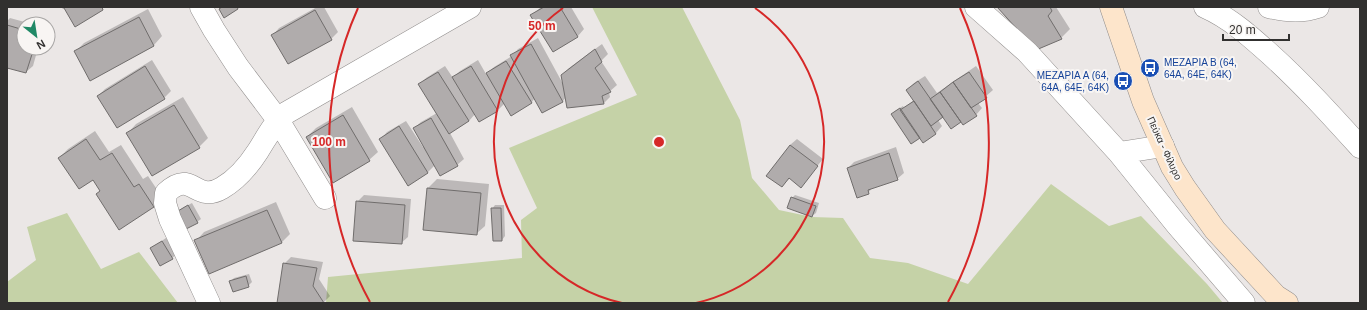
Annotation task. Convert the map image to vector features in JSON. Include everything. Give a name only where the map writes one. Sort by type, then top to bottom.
[{"type":"main road","name":"Πεύκα - Φίλυρο","points":[[1112,7],[1143,101],[1172,167],[1215,230],[1276,296],[1287,303]]},
{"type":"street","points":[[201,7],[214,30],[238,66],[278,120],[325,198]]},
{"type":"street","points":[[209,303],[170,219],[165,203],[166,193],[176,186],[184,183],[200,191],[208,193],[217,191],[224,187],[248,165],[278,120],[295,107],[470,7]]},
{"type":"street","points":[[976,7],[1027,52],[1119,153],[1177,225],[1244,303]]},
{"type":"street","points":[[1205,7],[1236,24],[1250,36],[1310,93],[1360,147]]},
{"type":"street","points":[[1269,7],[1282,10],[1302,11],[1318,7]]},
{"type":"street","points":[[1119,153],[1163,146]]},
{"type":"green space","points":[[592,7],[682,7],[740,120],[752,178],[779,210],[812,217],[843,218],[870,258],[908,263],[968,284],[1051,184],[1109,226],[1141,216],[1207,284],[1223,303],[326,303],[328,277],[522,258],[521,220],[537,208],[509,148],[637,95]]},
{"type":"green space","points":[[67,213],[101,269],[139,252],[178,303],[7,303],[7,282],[36,260],[27,227]]},
{"type":"building","points":[[59,7],[102,7],[103,10],[75,27],[64,8]]},
{"type":"building","points":[[222,7],[237,7],[238,9],[224,18],[219,9]]},
{"type":"building","points":[[544,7],[560,7],[578,37],[553,52],[530,15]]},
{"type":"building","points":[[997,7],[1050,7],[1052,11],[1048,16],[1062,39],[1036,50]]},
{"type":"building","points":[[315,10],[332,40],[288,64],[271,35]]},
{"type":"building","points":[[139,17],[154,46],[90,81],[74,51]]},
{"type":"building","points":[[7,25],[16,28],[16,56],[31,56],[26,73],[7,68]]},
{"type":"building","points":[[531,44],[563,102],[542,113],[510,55]]},
{"type":"building","points":[[595,49],[602,62],[595,68],[611,92],[602,96],[604,104],[567,108],[561,75]]},
{"type":"building","points":[[506,61],[532,103],[511,116],[486,73]]},
{"type":"building","points":[[145,66],[165,99],[117,128],[97,96]]},
{"type":"building","points":[[471,66],[498,111],[479,122],[452,77]]},
{"type":"building","points":[[438,72],[469,121],[449,134],[418,84]]},
{"type":"building","points":[[969,72],[987,98],[971,108],[953,82]]},
{"type":"building","points":[[918,81],[943,117],[931,126],[906,90]]},
{"type":"building","points":[[953,82],[977,116],[963,125],[940,92]]},
{"type":"building","points":[[940,92],[961,122],[951,129],[930,99]]},
{"type":"building","points":[[914,101],[936,134],[923,143],[900,110]]},
{"type":"building","points":[[174,105],[200,148],[152,176],[126,133]]},
{"type":"building","points":[[900,108],[920,138],[911,144],[891,114]]},
{"type":"building","points":[[343,115],[370,161],[333,183],[306,137]]},
{"type":"building","points":[[431,118],[458,166],[440,176],[413,128]]},
{"type":"building","points":[[399,126],[428,173],[408,186],[379,139]]},
{"type":"building","points":[[86,139],[100,160],[112,153],[134,187],[139,184],[154,207],[119,230],[96,194],[100,191],[93,180],[79,189],[58,158]]},
{"type":"building","points":[[790,145],[818,166],[801,188],[789,178],[782,187],[766,176]]},
{"type":"building","points":[[889,153],[898,180],[868,190],[869,194],[857,198],[847,168]]},
{"type":"building","points":[[427,188],[481,193],[477,235],[423,230]]},
{"type":"building","points":[[791,197],[816,206],[812,217],[787,208]]},
{"type":"building","points":[[356,201],[405,205],[402,244],[353,241]]},
{"type":"building","points":[[188,205],[198,223],[182,231],[173,214]]},
{"type":"building","points":[[491,208],[501,208],[502,241],[493,241]]},
{"type":"building","points":[[267,210],[282,243],[209,274],[194,240]]},
{"type":"building","points":[[162,241],[173,259],[160,266],[150,248]]},
{"type":"building","points":[[283,263],[317,268],[313,286],[324,303],[277,303]]},
{"type":"building","points":[[246,276],[249,287],[233,292],[229,281]]},
{"type":"place","name":"ΜΕΖΑΡΙΑ B (64, 64Α, 64Ε, 64Κ)","points":[[1150,68]]},
{"type":"place","name":"ΜΕΖΑΡΙΑ A (64, 64Α, 64Ε, 64Κ)","points":[[1123,81]]}]
